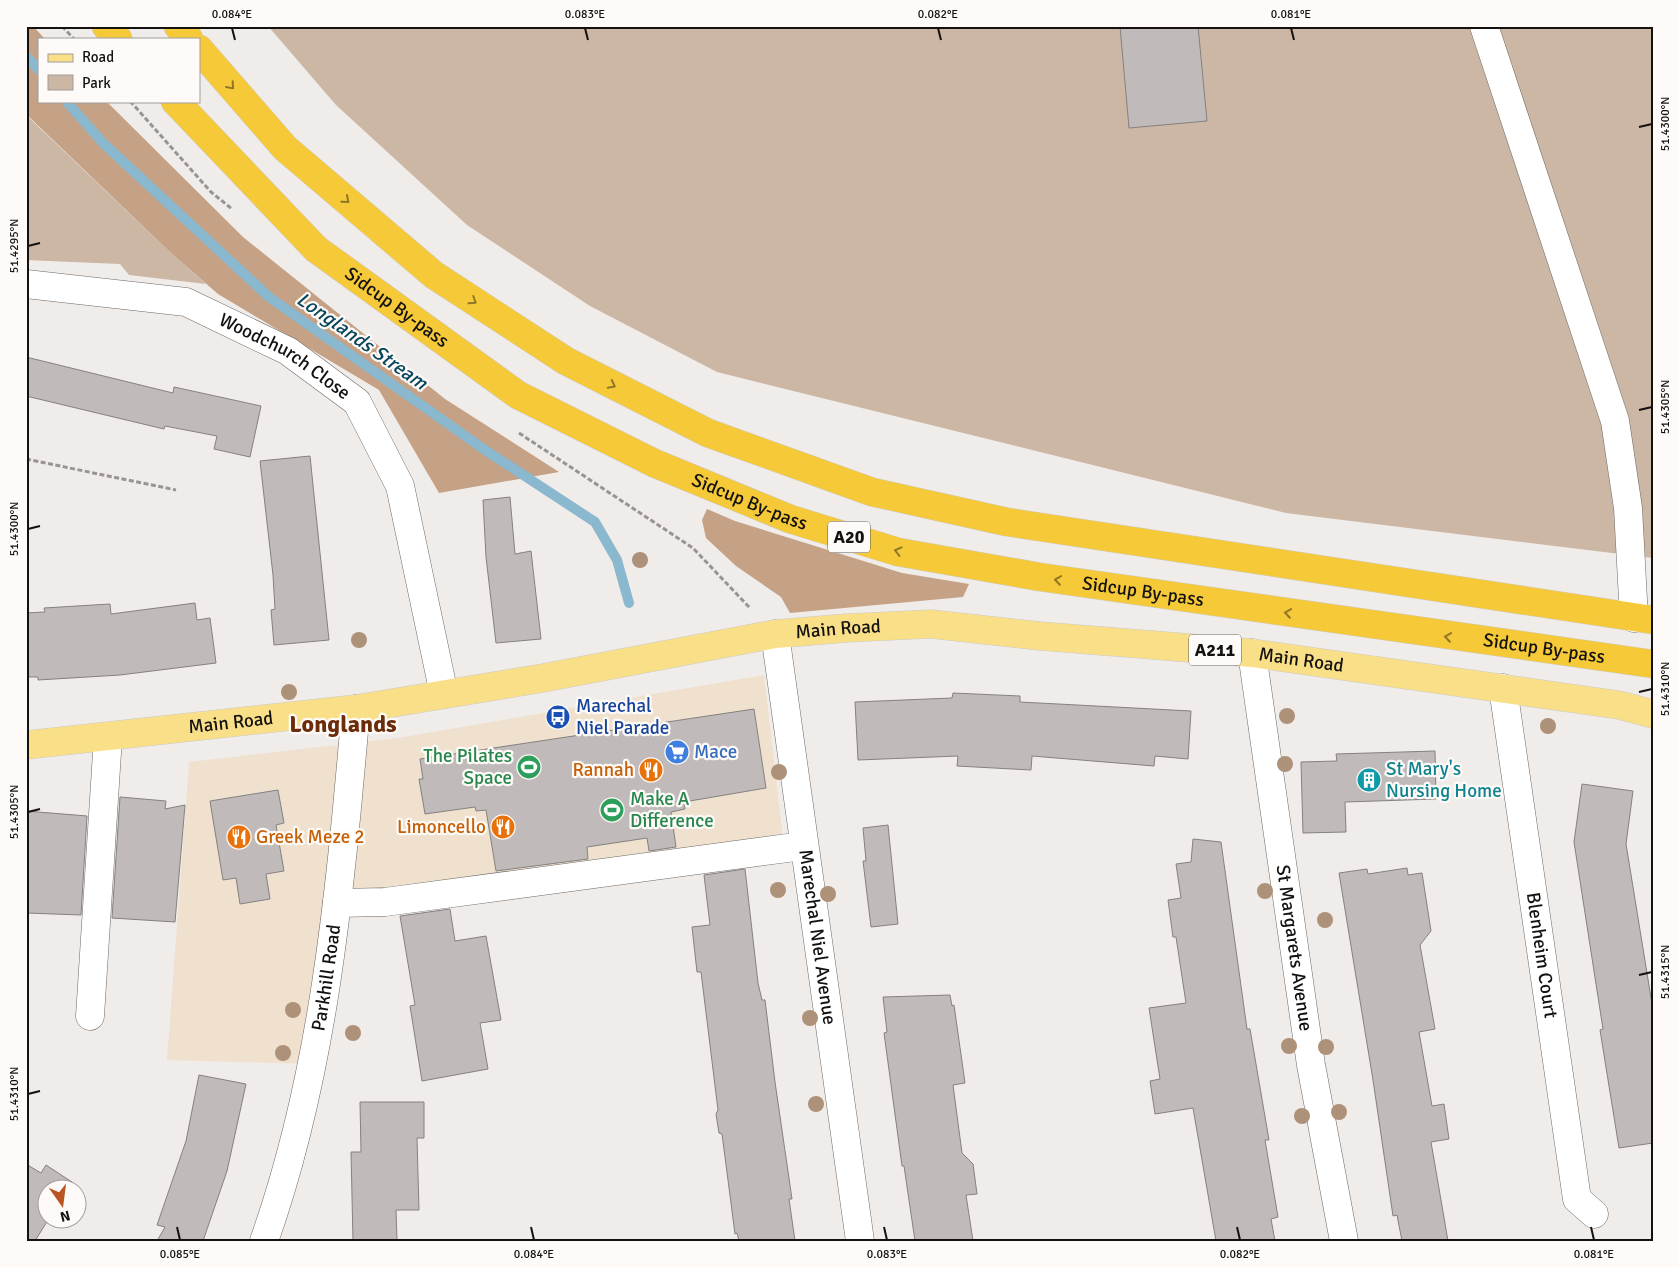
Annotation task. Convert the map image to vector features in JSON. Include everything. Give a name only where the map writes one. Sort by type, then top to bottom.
[{"type":"highway","points":[[106,26],[117,38]]},
{"type":"highway","points":[[178,26],[188,38]]},
{"type":"highway","points":[[200,50],[286,148],[434,275],[566,361],[708,433],[872,492],[1007,522],[1644,619]]},
{"type":"highway","name":"Sidcup By-pass","points":[[175,102],[316,249],[518,395],[654,463],[790,519],[898,552],[1040,577],[1653,664]]},
{"type":"main road","name":"Main Road","points":[[26,745],[356,709],[543,678],[775,634],[931,624],[1040,636],[1252,653],[1619,705],[1653,714]]},
{"type":"street","points":[[1484,26],[1615,421],[1644,619]]},
{"type":"street","name":"Woodchurch Close","points":[[26,284],[43,284],[186,302],[288,351],[357,402],[400,486],[444,694]]},
{"type":"street","name":"Marechal Niel Avenue","points":[[775,634],[860,1241]]},
{"type":"street","name":"St Margarets Avenue","points":[[1252,653],[1310,1065],[1344,1241]]},
{"type":"street","name":"Blenheim Court","points":[[1503,688],[1577,1200],[1594,1214]]},
{"type":"street","name":"Parkhill Road","points":[[264,1241],[285,1181],[313,1064],[327,993],[356,709]]},
{"type":"street","points":[[90,1016],[108,737]]},
{"type":"street","points":[[337,903],[385,902],[804,846]]},
{"type":"path","points":[[62,26],[73,38]]},
{"type":"path","points":[[26,459],[176,490]]},
{"type":"shaded area","points":[[26,26],[33,26],[44,38],[38,38],[38,102],[107,102],[243,237],[445,399],[559,472],[439,493],[379,390],[218,294],[172,254],[28,116]]},
{"type":"shaded area","points":[[707,509],[735,521],[902,573],[969,584],[963,597],[790,613],[781,597],[736,566],[706,538],[702,520]]},
{"type":"shaded area","points":[[764,675],[785,856],[336,911],[313,1064],[167,1060],[189,762],[398,738]]},
{"type":"green space","points":[[268,26],[1653,26],[1653,558],[1286,513],[717,372],[590,306],[467,225],[336,105]]},
{"type":"green space","points":[[26,115],[206,284],[129,275],[120,264],[26,260]]},
{"type":"building","points":[[1120,26],[1198,26],[1207,121],[1129,128]]},
{"type":"building","points":[[26,357],[173,393],[174,387],[261,406],[250,457],[214,449],[217,436],[165,426],[164,429],[26,396]]},
{"type":"building","points":[[310,456],[329,640],[274,645],[271,610],[275,609],[273,575],[260,461]]},
{"type":"building","points":[[510,497],[515,554],[531,551],[541,639],[496,643],[486,557],[483,500]]},
{"type":"building","points":[[195,603],[197,620],[210,618],[216,663],[120,675],[38,680],[38,677],[26,677],[26,613],[45,612],[44,608],[110,604],[111,614]]},
{"type":"building","points":[[953,693],[1020,696],[1020,702],[1191,711],[1188,759],[1155,756],[1154,766],[1032,756],[1031,770],[957,766],[958,756],[858,760],[855,702],[952,698]]},
{"type":"building","points":[[754,709],[766,788],[684,802],[685,809],[671,812],[676,847],[649,851],[647,838],[587,847],[588,859],[496,871],[486,810],[476,811],[475,807],[425,814],[419,779],[423,779],[420,759]]},
{"type":"building","name":"St Mary's Nursing Home","points":[[1435,751],[1436,799],[1345,802],[1346,832],[1303,833],[1301,762],[1337,761],[1336,754]]},
{"type":"building","points":[[1582,784],[1633,791],[1626,844],[1653,1010],[1653,1143],[1619,1148],[1600,1030],[1603,1029],[1574,842]]},
{"type":"building","name":"Greek Meze 2","points":[[278,790],[284,823],[276,825],[284,871],[266,874],[270,899],[240,904],[236,878],[223,880],[210,801]]},
{"type":"building","points":[[120,797],[166,801],[165,809],[185,805],[175,922],[112,918]]},
{"type":"building","points":[[26,811],[87,816],[81,915],[26,913]]},
{"type":"building","points":[[888,825],[898,924],[871,927],[863,861],[866,861],[863,828]]},
{"type":"building","points":[[1193,839],[1221,842],[1247,1029],[1250,1029],[1269,1140],[1265,1140],[1278,1217],[1271,1219],[1275,1241],[1216,1241],[1193,1108],[1155,1114],[1150,1081],[1160,1079],[1149,1008],[1186,1003],[1176,937],[1173,937],[1168,900],[1181,898],[1176,864],[1191,862]]},
{"type":"building","points":[[1407,868],[1408,875],[1422,873],[1431,931],[1420,945],[1435,1029],[1419,1032],[1432,1106],[1444,1104],[1449,1139],[1431,1142],[1448,1241],[1402,1241],[1397,1215],[1393,1216],[1339,873],[1367,869],[1368,874]]},
{"type":"building","points":[[745,869],[758,983],[762,1000],[765,1000],[792,1199],[789,1199],[795,1241],[739,1241],[737,1233],[735,1234],[722,1134],[719,1133],[716,1114],[718,1110],[701,972],[697,972],[692,927],[710,925],[704,875]]},
{"type":"building","points":[[450,909],[455,941],[486,936],[501,1020],[480,1023],[488,1069],[422,1081],[410,1006],[415,1005],[400,916]]},
{"type":"building","points":[[950,995],[952,1006],[954,1005],[965,1083],[953,1085],[962,1153],[973,1164],[977,1194],[966,1195],[973,1241],[915,1241],[904,1166],[902,1166],[884,1033],[887,1032],[883,997]]},
{"type":"building","points":[[199,1075],[246,1084],[227,1171],[203,1241],[157,1241],[165,1227],[157,1225],[186,1141]]},
{"type":"building","points":[[360,1102],[424,1102],[424,1138],[417,1138],[419,1210],[396,1210],[397,1241],[353,1241],[351,1152],[361,1152]]},
{"type":"building","points":[[26,1164],[41,1173],[46,1165],[69,1180],[38,1180],[38,1230],[42,1230],[35,1241],[26,1241]]},
{"type":"waterway","name":"Longlands Stream","points":[[26,56],[38,69]]},
{"type":"waterway","name":"Longlands Stream","points":[[67,102],[103,143],[269,297],[485,450],[595,522],[617,560],[629,603]]},
{"type":"place","name":"Marechal Niel Parade","points":[[558,717]]},
{"type":"place","name":"Mace","points":[[677,752]]},
{"type":"place","name":"The Pilates Space","points":[[529,767]]},
{"type":"place","name":"Rannah","points":[[651,770]]},
{"type":"place","name":"St Mary's Nursing Home","points":[[1369,780]]},
{"type":"place","name":"Make A Difference","points":[[612,810]]},
{"type":"place","name":"Limoncello","points":[[503,827]]},
{"type":"place","name":"Greek Meze 2","points":[[239,837]]},
{"type":"district","name":"Longlands","points":[[343,724]]}]
